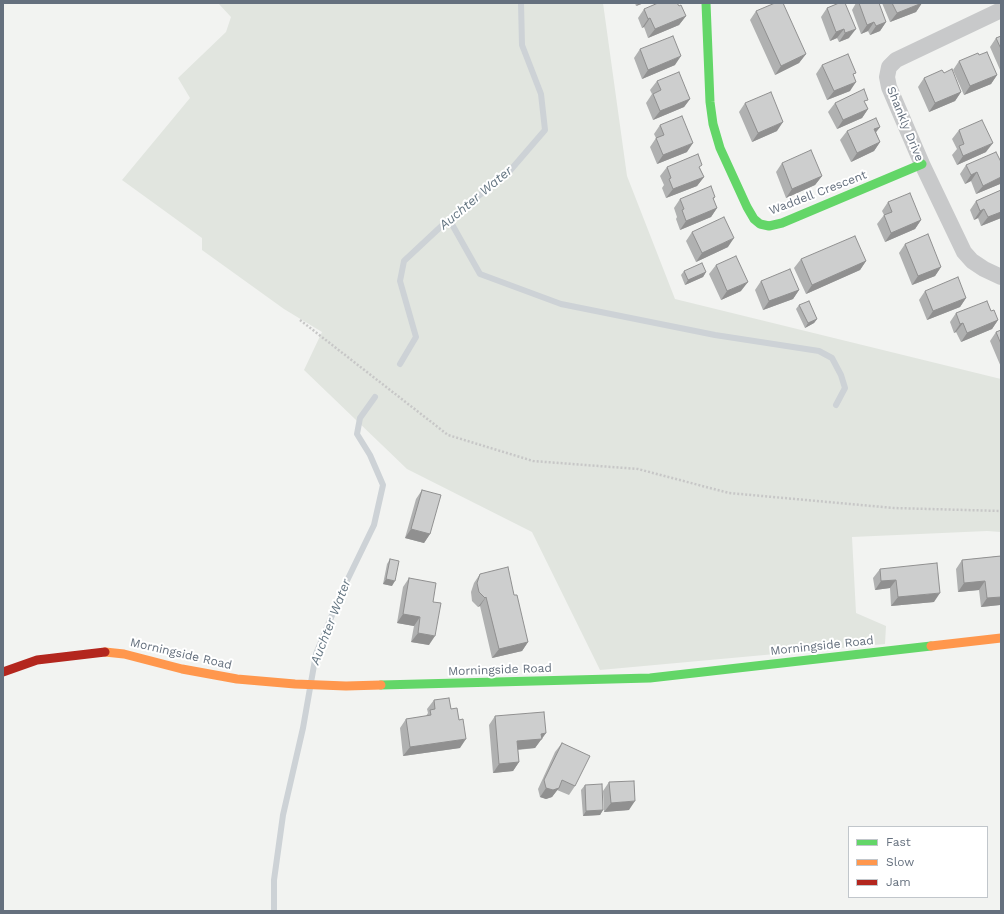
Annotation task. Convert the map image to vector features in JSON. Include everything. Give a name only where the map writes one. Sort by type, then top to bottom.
[{"type":"street","name":"Waddell Crescent","points":[[706,3],[710,102],[713,124],[720,148],[747,207],[754,219],[760,224],[769,226],[782,223],[922,164]]},
{"type":"street","name":"Shankly Drive","points":[[1001,10],[896,60],[889,67],[887,77],[889,87],[922,164],[964,252],[972,262],[1001,277]]},
{"type":"street","name":"Morningside Road","points":[[3,672],[37,660],[102,652],[124,654],[182,669],[237,679],[295,684],[346,686],[650,678],[1001,638]]},
{"type":"path","points":[[300,320],[448,435],[533,462],[638,469],[729,493],[894,508],[1001,511]]},
{"type":"shaded area","points":[[218,3],[603,3],[627,176],[675,299],[1001,379],[1001,532],[987,531],[852,537],[856,613],[886,626],[885,644],[600,670],[532,532],[407,469],[304,370],[322,332],[284,309],[202,250],[202,238],[122,180],[190,98],[178,78],[226,32],[231,17]]},
{"type":"building","points":[[658,3],[677,3],[679,6],[681,5],[686,16],[655,29],[650,18],[648,19],[644,9]]},
{"type":"building","points":[[775,3],[783,3],[806,54],[781,66],[756,11]]},
{"type":"building","points":[[839,3],[845,3],[856,29],[845,33],[844,29],[836,32],[827,8]]},
{"type":"building","points":[[859,3],[879,3],[886,22],[876,26],[874,22],[867,25]]},
{"type":"building","points":[[892,3],[922,3],[897,13]]},
{"type":"building","points":[[673,36],[681,56],[648,70],[640,49]]},
{"type":"building","points":[[1001,36],[1001,49],[996,38]]},
{"type":"building","points":[[987,52],[997,75],[970,86],[959,61],[978,53],[979,55]]},
{"type":"building","points":[[848,54],[856,73],[853,74],[856,82],[834,91],[822,65]]},
{"type":"building","points":[[952,69],[961,92],[935,103],[924,78],[942,70],[944,73]]},
{"type":"building","points":[[679,72],[690,99],[660,111],[653,94],[661,90],[657,81]]},
{"type":"building","points":[[864,89],[868,100],[864,101],[868,109],[843,120],[835,103]]},
{"type":"building","points":[[771,92],[783,122],[758,133],[745,103]]},
{"type":"building","points":[[682,116],[693,143],[663,155],[656,138],[664,135],[660,125]]},
{"type":"building","points":[[876,118],[880,127],[874,129],[880,142],[857,153],[847,131]]},
{"type":"building","points":[[982,120],[993,143],[963,156],[959,146],[964,144],[959,130]]},
{"type":"building","points":[[811,150],[822,176],[792,189],[782,163]]},
{"type":"building","points":[[996,152],[1001,162],[1001,177],[983,186],[977,172],[971,175],[966,165]]},
{"type":"building","points":[[698,154],[702,165],[699,167],[704,177],[673,189],[669,179],[671,178],[667,167]]},
{"type":"building","points":[[711,186],[715,197],[713,198],[717,208],[686,221],[682,210],[684,209],[680,199]]},
{"type":"building","points":[[1001,190],[1001,212],[988,217],[984,209],[980,211],[976,201]]},
{"type":"building","points":[[910,193],[921,220],[891,233],[884,215],[892,212],[888,202]]},
{"type":"building","points":[[724,217],[734,238],[702,253],[692,232]]},
{"type":"building","points":[[928,234],[941,267],[918,276],[905,244]]},
{"type":"building","points":[[855,236],[866,261],[812,285],[801,259]]},
{"type":"building","points":[[736,256],[748,282],[727,291],[716,265]]},
{"type":"building","points":[[702,263],[706,272],[688,280],[684,271]]},
{"type":"building","points":[[790,269],[799,290],[769,301],[761,281]]},
{"type":"building","points":[[958,277],[966,298],[933,311],[925,291]]},
{"type":"building","points":[[809,301],[817,319],[808,323],[799,305]]},
{"type":"building","points":[[987,301],[991,311],[994,310],[998,320],[967,333],[963,323],[960,324],[956,313]]},
{"type":"building","points":[[1001,330],[1001,344],[996,332]]},
{"type":"building","points":[[422,490],[441,495],[430,534],[411,529]]},
{"type":"building","points":[[1001,556],[1001,597],[987,598],[985,581],[964,583],[962,560]]},
{"type":"building","points":[[390,559],[399,561],[395,581],[386,579]]},
{"type":"building","points":[[937,563],[940,593],[898,597],[896,580],[881,581],[880,569]]},
{"type":"building","points":[[508,567],[514,595],[517,595],[528,642],[499,649],[486,597],[485,598],[479,592],[477,583],[480,574]]},
{"type":"building","points":[[409,578],[436,583],[433,602],[441,603],[435,636],[418,633],[420,617],[403,614]]},
{"type":"building","points":[[449,698],[451,709],[457,708],[459,720],[463,719],[466,739],[410,747],[406,719],[431,715],[430,710],[435,709],[434,700]]},
{"type":"building","points":[[544,712],[546,733],[541,734],[542,739],[517,741],[519,762],[499,764],[495,716]]},
{"type":"building","points":[[562,743],[590,756],[575,786],[562,780],[559,788],[553,790],[546,788],[544,780]]},
{"type":"building","points":[[634,781],[635,801],[611,803],[609,782]]},
{"type":"building","points":[[602,784],[603,810],[586,811],[585,785]]},
{"type":"waterway","name":"Auchter Water","points":[[400,364],[416,337],[400,281],[404,261],[449,219],[508,173],[545,130],[541,94],[522,45],[521,3]]},
{"type":"waterway","points":[[449,219],[480,274],[561,304],[715,335],[819,351],[832,358],[841,375],[845,388],[836,405]]},
{"type":"waterway","name":"Auchter Water","points":[[274,911],[274,880],[283,815],[303,728],[316,654],[342,591],[374,525],[383,485],[370,455],[357,434],[360,418],[375,397]]},
{"type":"traffic: fast","points":[[706,3],[710,102],[713,124],[720,148],[747,207],[754,219],[760,224],[769,226],[782,223],[922,164]]},
{"type":"traffic: fast","points":[[381,685],[650,678],[931,646]]},
{"type":"traffic: slow","points":[[931,646],[1001,638]]},
{"type":"traffic: slow","points":[[105,652],[124,654],[182,669],[237,679],[295,684],[346,686],[381,685]]},
{"type":"traffic: jam","points":[[3,672],[37,660],[105,652]]}]
